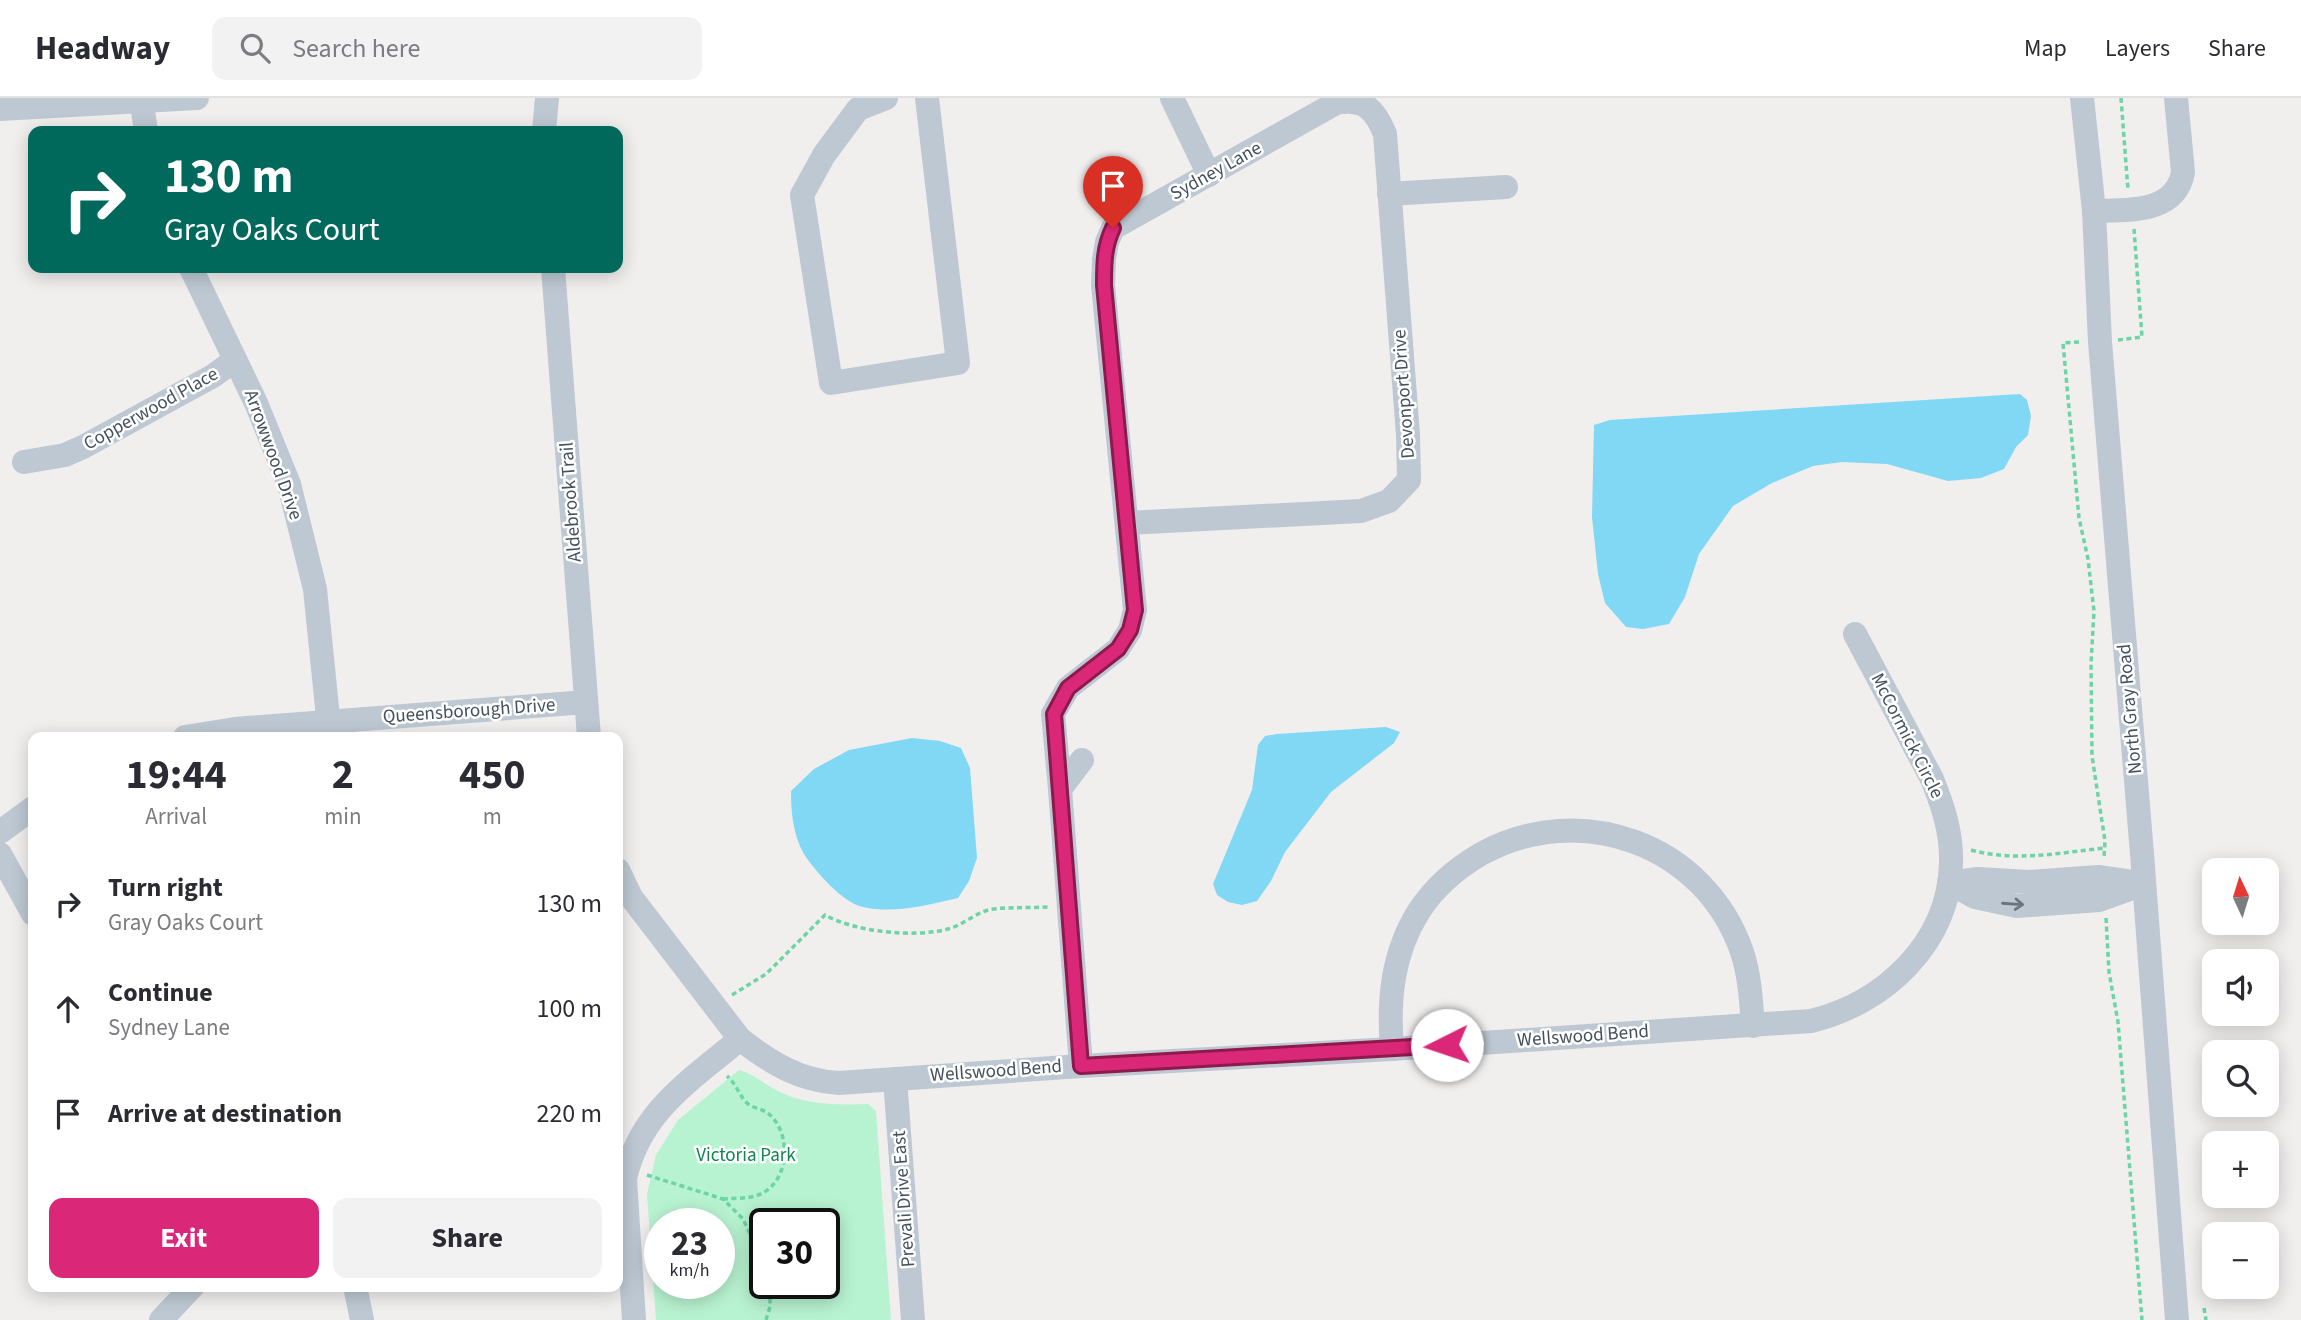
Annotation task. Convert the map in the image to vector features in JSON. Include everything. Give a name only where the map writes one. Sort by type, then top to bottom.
[{"type":"street","points":[[0,109],[197,98]]},
{"type":"street","points":[[544,126],[547,98]]},
{"type":"street","points":[[886,98],[858,109],[824,155],[803,195],[831,383],[958,363],[927,98]]},
{"type":"street","points":[[1172,98],[1209,175]]},
{"type":"street","name":"North Gray Road","points":[[2082,98],[2094,211],[2100,342],[2176,1320]]},
{"type":"street","points":[[2094,211],[2153,206],[2174,194],[2182,180],[2183,172],[2176,98]]},
{"type":"street","points":[[141,100],[145,126]]},
{"type":"street","name":"Sydney Lane","points":[[1081,1066],[1054,714],[1068,688],[1118,649],[1130,630],[1135,610],[1104,285],[1107,242],[1113,228],[1336,103],[1352,100],[1366,105]]},
{"type":"street","name":"Devonport Drive","points":[[1126,523],[1361,511],[1390,502],[1409,480],[1408,435],[1385,134],[1377,114],[1366,105]]},
{"type":"street","points":[[1390,194],[1506,187]]},
{"type":"street","name":"Arrowwood Drive","points":[[193,273],[256,403],[289,484],[315,589],[329,729]]},
{"type":"street","name":"Aldebrook Trail","points":[[553,273],[589,732]]},
{"type":"street","name":"Copperwood Place","points":[[24,462],[65,454],[83,447],[213,376],[235,360]]},
{"type":"street","name":"McCormick Circle","points":[[1855,634],[1933,779],[1949,830],[1949,883]]},
{"type":"street","name":"Queensborough Drive","points":[[213,732],[329,729],[586,702]]},
{"type":"street","points":[[1060,789],[1082,761]]},
{"type":"street","points":[[0,832],[28,812]]},
{"type":"street","points":[[1392,1049],[1390,1012],[1394,968],[1405,937],[1428,898],[1469,861],[1501,844],[1532,834],[1564,830],[1600,832],[1643,845],[1673,861],[1703,887],[1723,912],[1741,949],[1750,985],[1753,1026]]},
{"type":"street","points":[[0,854],[28,905]]},
{"type":"street","points":[[1949,883],[1978,879],[2105,888],[2144,884]]},
{"type":"street","points":[[623,880],[631,897],[740,1039],[652,1117],[629,1159],[625,1179],[634,1320]]},
{"type":"street","name":"Wellswood Bend","points":[[740,1039],[761,1056],[804,1078],[839,1083],[1794,1023],[1829,1017],[1881,991],[1906,967],[1928,938],[1949,883]]},
{"type":"street","name":"Prevali Drive East","points":[[895,1079],[913,1320]]},
{"type":"street","points":[[160,1320],[187,1292]]},
{"type":"street","points":[[356,1292],[362,1320]]},
{"type":"path","points":[[2138,289],[2142,337]]},
{"type":"path","points":[[2063,343],[2079,518],[2088,559],[2094,611],[2091,664],[2092,755],[2105,848],[2109,972],[2118,1022],[2142,1320]]},
{"type":"path","points":[[1971,850],[1995,856],[2022,857],[2105,848]]},
{"type":"path","points":[[732,995],[766,974],[825,915],[840,924],[861,930],[933,932],[950,929],[990,909],[1050,907]]},
{"type":"path","points":[[645,1175],[723,1199],[755,1196],[772,1185],[782,1169],[786,1150],[783,1137],[769,1114],[748,1104],[726,1075]]},
{"type":"path","points":[[723,1199],[743,1219],[749,1232]]},
{"type":"path","points":[[766,1320],[770,1299]]},
{"type":"path","points":[[2204,1308],[2206,1320]]},
{"type":"green space","name":"Victoria Park","points":[[739,1070],[803,1100],[868,1104],[876,1111],[891,1320],[656,1320],[654,1299],[735,1299],[735,1208],[648,1208],[647,1194],[656,1155],[678,1120]]},
{"type":"water","points":[[2020,394],[2027,400],[2031,416],[2028,435],[2016,447],[2004,469],[1981,478],[1948,481],[1887,464],[1842,462],[1813,466],[1772,483],[1733,506],[1699,554],[1685,597],[1669,624],[1643,629],[1626,627],[1605,603],[1598,574],[1592,517],[1594,425],[1610,420]]},
{"type":"water","points":[[1386,727],[1400,732],[1394,743],[1331,792],[1285,852],[1271,881],[1257,901],[1242,905],[1228,902],[1217,895],[1213,884],[1252,790],[1258,745],[1265,736]]},
{"type":"water","points":[[912,738],[940,741],[961,748],[970,768],[977,858],[969,881],[958,898],[887,910],[855,905],[822,877],[804,854],[793,823],[791,791],[814,769],[849,750]]},
{"type":"route","points":[[1113,228],[1104,259],[1104,285],[1135,610],[1130,630],[1118,649],[1068,688],[1054,714],[1081,1066],[1447,1045]]}]
